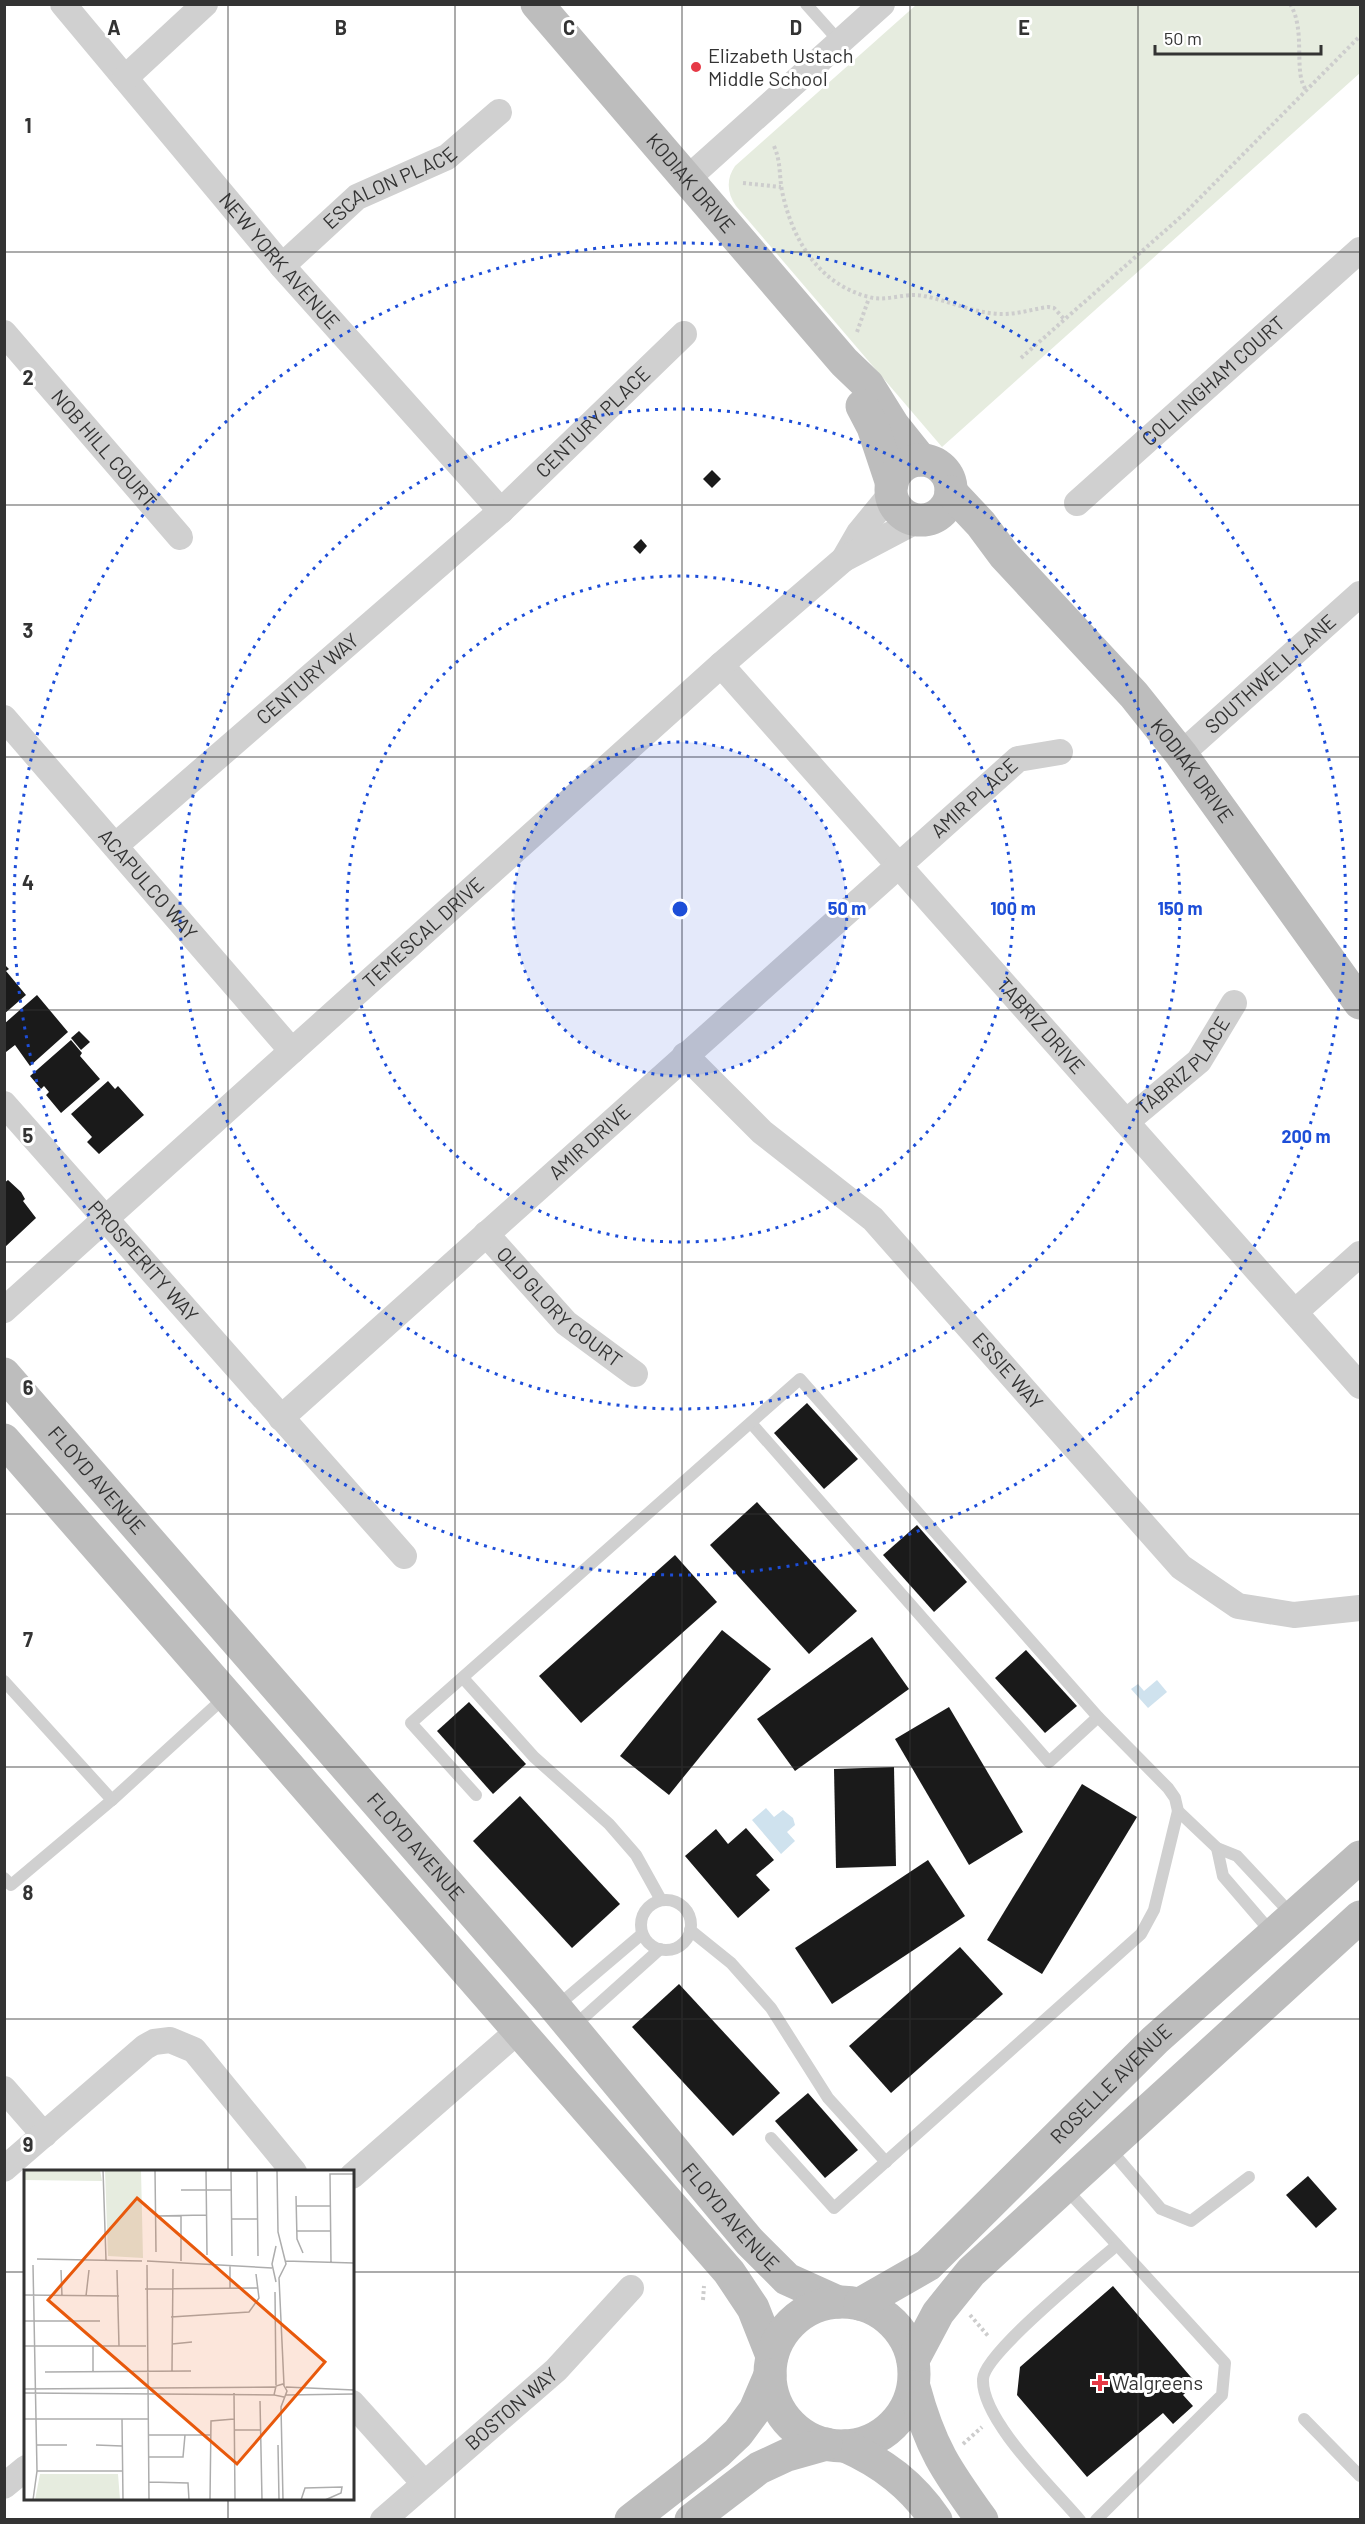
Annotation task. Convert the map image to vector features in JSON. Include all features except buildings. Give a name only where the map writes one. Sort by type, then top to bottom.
[{"type":"street","name":"NEW YORK AVENUE","points":[[63,4],[282,266],[501,511]]},
{"type":"street","points":[[125,78],[205,4]]},
{"type":"street","points":[[687,178],[882,4]]},
{"type":"street","name":"KODIAK DRIVE","points":[[540,5],[844,362],[868,385],[893,425],[921,460]]},
{"type":"street","name":"ESCALON PLACE","points":[[282,266],[357,197],[447,157],[499,112]]},
{"type":"street","name":"COLLINGHAM COURT","points":[[1077,503],[1357,260]]},
{"type":"street","name":"NOB HILL COURT","points":[[4,333],[180,537]]},
{"type":"street","name":"CENTURY PLACE","points":[[501,511],[684,334]]},
{"type":"street","name":"KODIAK DRIVE","points":[[844,362],[856,394],[873,427],[891,489]]},
{"type":"street","points":[[921,460],[939,466],[950,482],[951,492],[944,509],[923,520],[900,512],[891,489],[902,467],[921,460]]},
{"type":"street","name":"TEMESCAL DRIVE","points":[[844,559],[891,489]]},
{"type":"street","name":"KODIAK DRIVE","points":[[951,492],[981,524],[1004,555],[1134,695],[1181,754],[1360,1003]]},
{"type":"street","name":"CENTURY WAY","points":[[115,846],[501,511]]},
{"type":"street","name":"KODIAK DRIVE","points":[[923,520],[1004,555]]},
{"type":"street","name":"TEMESCAL DRIVE","points":[[4,1310],[721,666],[844,559],[923,520]]},
{"type":"street","name":"SOUTHWELL LANE","points":[[1181,754],[1360,594]]},
{"type":"street","name":"TABRIZ DRIVE","points":[[721,666],[1360,1386]]},
{"type":"street","name":"ACAPULCO WAY","points":[[4,718],[292,1051]]},
{"type":"street","name":"AMIR PLACE","points":[[897,864],[1018,759],[1060,752]]},
{"type":"street","name":"AMIR DRIVE","points":[[281,1418],[897,864]]},
{"type":"street","name":"TABRIZ PLACE","points":[[1126,1122],[1199,1061],[1234,1003]]},
{"type":"street","name":"ESSIE WAY","points":[[685,1055],[762,1132],[873,1219],[1181,1567],[1238,1606],[1294,1615],[1360,1608]]},
{"type":"street","name":"PROSPERITY WAY","points":[[4,1104],[404,1556]]},
{"type":"street","name":"OLD GLORY COURT","points":[[486,1234],[566,1323],[635,1374]]},
{"type":"street","points":[[1295,1312],[1360,1254]]},
{"type":"street","name":"FLOYD AVENUE","points":[[4,1374],[563,2018],[777,2271],[799,2285],[849,2303]]},
{"type":"street","name":"FLOYD AVENUE","points":[[4,1440],[729,2272],[753,2307],[771,2365]]},
{"type":"street","name":"ROSELLE AVENUE","points":[[849,2303],[928,2265],[1155,2040],[1360,1857]]},
{"type":"street","points":[[691,2520],[726,2490],[765,2464],[787,2455],[835,2445],[866,2442],[885,2432],[901,2416],[914,2373],[938,2313],[960,2283],[1360,1917]]},
{"type":"street","points":[[354,2174],[518,2031]]},
{"type":"street","points":[[4,2169],[145,2047],[154,2042],[170,2040],[194,2050],[292,2170]]},
{"type":"street","points":[[4,2090],[44,2134]]},
{"type":"street","name":"BOSTON WAY","points":[[383,2520],[556,2370],[631,2288]]},
{"type":"street","points":[[631,2520],[738,2433],[755,2410],[778,2340],[794,2321],[814,2307],[849,2303],[882,2314],[894,2323],[909,2347],[923,2420],[938,2456],[982,2520]]},
{"type":"street","points":[[771,2365],[772,2391],[786,2419],[797,2430],[835,2445],[894,2474],[936,2520]]},
{"type":"street","points":[[354,2405],[424,2483]]},
{"type":"street","points":[[4,2486],[24,2470]]},
{"type":"lane","points":[[806,4],[840,42]]},
{"type":"lane","points":[[476,1795],[411,1723],[800,1379],[1098,1718],[1168,1788],[1175,1798],[1178,1811],[1154,1910],[1141,1934],[834,2208],[771,2138]]},
{"type":"lane","points":[[751,1423],[1050,1762],[1098,1718]]},
{"type":"lane","points":[[464,1678],[534,1757],[609,1824],[636,1855],[661,1900]]},
{"type":"lane","points":[[4,1681],[112,1800]]},
{"type":"lane","points":[[4,1878],[11,1885],[112,1800],[227,1695]]},
{"type":"lane","points":[[1178,1811],[1217,1848],[1237,1856],[1283,1925]]},
{"type":"lane","points":[[1217,1848],[1222,1876],[1283,1925]]},
{"type":"lane","points":[[563,2018],[660,1950],[679,1946],[690,1930],[690,1921],[680,1904],[671,1900],[661,1900],[645,1910],[641,1919],[642,1934],[660,1950]]},
{"type":"lane","points":[[690,1930],[722,1955],[771,2008],[828,2098],[886,2162]]},
{"type":"lane","points":[[563,2018],[642,1934]]},
{"type":"lane","points":[[1108,2148],[1161,2209],[1191,2221],[1249,2176]]},
{"type":"lane","points":[[1064,2187],[1225,2363],[1222,2395],[1096,2520]]},
{"type":"lane","points":[[1080,2520],[1002,2429],[987,2402],[983,2378],[991,2359],[1010,2339],[1117,2245]]},
{"type":"lane","points":[[1304,2420],[1360,2476]]},
{"type":"path","points":[[1290,4],[1299,27],[1300,76],[1307,91]]},
{"type":"path","points":[[1021,358],[1192,207],[1360,36]]},
{"type":"path","points":[[774,146],[781,169],[781,187],[790,220],[812,261],[834,281],[869,298],[924,296],[994,314],[1048,307],[1054,308],[1065,320]]},
{"type":"path","points":[[743,183],[781,187]]},
{"type":"path","points":[[857,332],[869,298]]},
{"type":"path","points":[[966,2310],[989,2337]]},
{"type":"path","points":[[958,2449],[984,2426]]},
{"type":"shaded area","points":[[916,5],[1360,5],[1360,73],[942,447],[736,206],[729,186],[730,176],[735,166]]},
{"type":"water","points":[[1157,1680],[1167,1692],[1148,1708],[1131,1689],[1138,1684],[1144,1691]]},
{"type":"water","points":[[766,1808],[774,1817],[783,1810],[793,1818],[795,1825],[787,1832],[795,1841],[781,1854],[752,1820]]},
{"type":"place","name":"Elizabeth Ustach Middle School","points":[[696,67]]},
{"type":"place","name":"Walgreens","points":[[1100,2383]]}]
